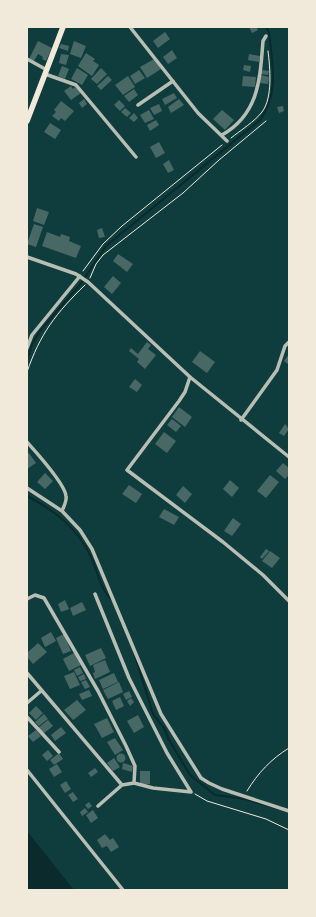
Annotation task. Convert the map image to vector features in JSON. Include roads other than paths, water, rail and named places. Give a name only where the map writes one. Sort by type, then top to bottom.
[{"type":"main road","points":[[27,120],[63,27]]},
{"type":"street","points":[[130,27],[198,113],[227,141]]},
{"type":"street","points":[[222,135],[232,129],[252,106],[258,85],[263,41],[266,36]]},
{"type":"street","points":[[27,59],[46,72],[76,85],[136,158]]},
{"type":"street","points":[[138,105],[173,81]]},
{"type":"street","points":[[27,257],[81,277],[88,282],[190,377],[241,420],[289,457]]},
{"type":"street","points":[[27,348],[32,335],[81,277]]},
{"type":"street","points":[[241,420],[277,370],[285,346],[289,342]]},
{"type":"street","points":[[190,377],[185,392],[179,401],[127,470],[223,542],[264,575],[289,601]]},
{"type":"street","points":[[27,442],[59,481],[66,493],[62,511]]},
{"type":"street","points":[[27,488],[62,511],[80,530],[92,549],[159,708],[191,764],[201,778],[209,783],[289,811]]},
{"type":"street","points":[[95,594],[129,678],[167,753],[191,792],[153,788],[134,783],[122,786],[98,806]]},
{"type":"street","points":[[27,599],[35,595],[40,595],[48,604],[98,691],[126,746],[135,766],[134,783]]},
{"type":"street","points":[[27,673],[122,786]]},
{"type":"street","points":[[27,703],[41,691]]},
{"type":"street","points":[[27,717],[59,752]]},
{"type":"street","points":[[27,770],[123,890]]},
{"type":"water","points":[[27,831],[74,890],[27,890]]},
{"type":"waterway","points":[[27,360],[32,344],[40,331],[82,282],[106,246],[260,120],[270,99],[273,78],[269,32],[266,27]]},
{"type":"waterway","points":[[27,496],[56,514],[72,528],[91,557],[105,592],[113,601]]},
{"type":"waterway","points":[[134,653],[153,714],[164,728],[169,740],[190,775],[215,795],[245,799],[279,809]]}]
